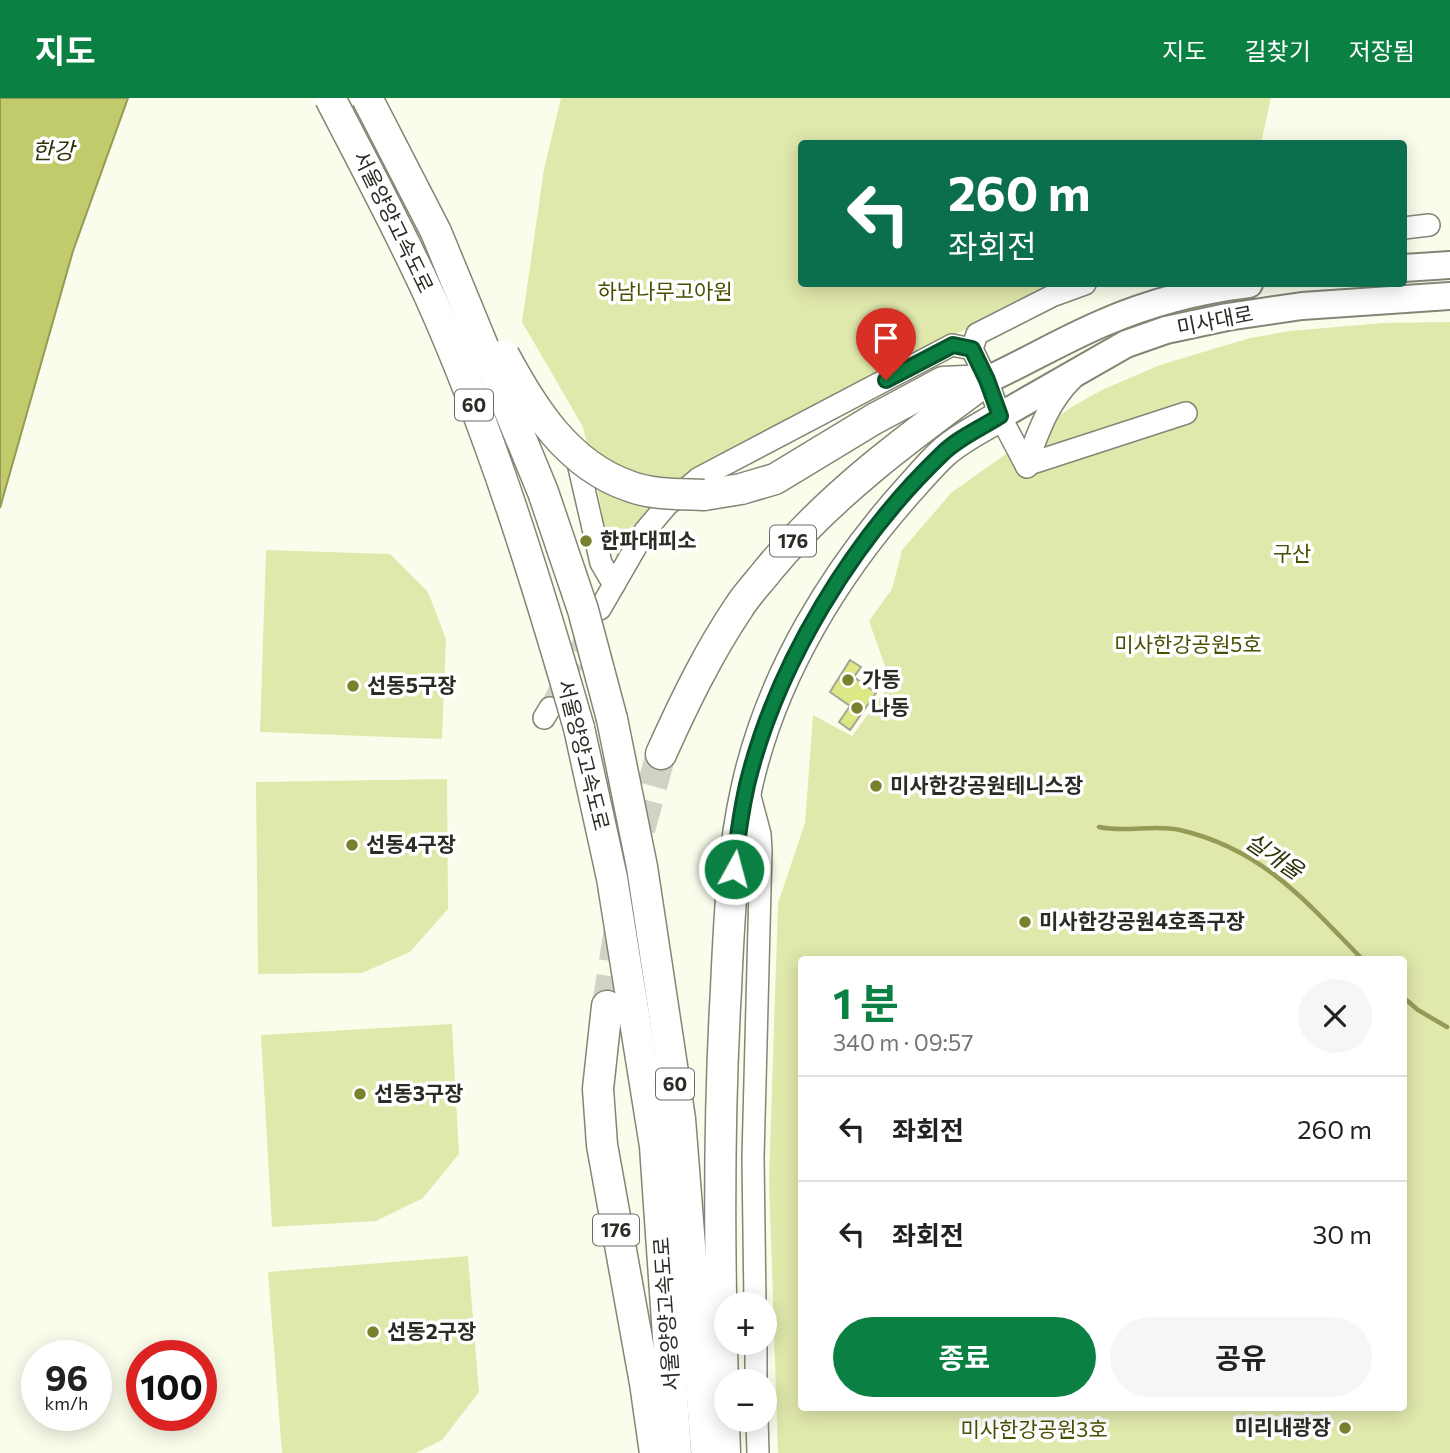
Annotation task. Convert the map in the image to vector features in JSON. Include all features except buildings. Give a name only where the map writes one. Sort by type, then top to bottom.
[{"type":"highway","name":"서울양양고속도로","points":[[330,98],[430,298],[487,437],[549,622],[579,728],[612,878],[655,1146],[676,1453]]},
{"type":"highway","name":"서울양양고속도로","points":[[367,98],[436,232],[543,492],[583,610],[612,719],[642,867],[680,1119],[706,1453]]},
{"type":"highway","points":[[436,232],[518,381],[563,444],[588,465],[628,486],[666,494],[704,495],[741,489],[775,479],[874,419],[943,382],[987,380]]},
{"type":"highway","name":"176","points":[[661,754],[696,679],[739,605],[790,544],[853,482],[987,380]]},
{"type":"highway","points":[[725,1453],[719,1254],[720,1086],[730,917],[737,845],[747,785],[768,720],[792,660],[842,575],[890,510],[944,452],[1000,416]]},
{"type":"highway","name":"176","points":[[607,1006],[598,1089],[602,1144],[645,1382],[655,1453]]},
{"type":"main road","points":[[1407,268],[1450,265]]},
{"type":"main road","name":"미사대로","points":[[987,380],[1104,323],[1193,293],[1230,287]]},
{"type":"main road","name":"미사대로","points":[[1000,416],[1126,344],[1166,331],[1227,317],[1302,306],[1450,296]]},
{"type":"street","points":[[1407,228],[1429,225]]},
{"type":"street","points":[[1027,466],[1000,416],[972,349],[977,334],[1052,296],[1077,287]]},
{"type":"street","points":[[600,609],[645,531],[667,505],[699,478],[953,345],[972,349]]},
{"type":"street","points":[[1027,466],[1047,412],[1061,391],[1082,369]]},
{"type":"street","points":[[1027,466],[1186,413]]},
{"type":"street","points":[[573,438],[601,562],[614,585]]},
{"type":"street","points":[[747,785],[760,834],[761,850],[753,1158],[755,1292]]},
{"type":"street","points":[[757,1432],[758,1453]]},
{"type":"green space","name":"하남나무고아원","points":[[561,98],[1271,98],[1262,140],[798,140],[798,287],[1043,287],[673,487],[620,561],[607,542],[583,427],[522,322],[544,169]]},
{"type":"green space","name":"미사한강공원5호","points":[[1450,322],[1450,1453],[778,1453],[775,1355],[777,1355],[777,1292],[773,1292],[769,1180],[778,903],[805,823],[813,715],[852,736],[891,683],[869,621],[892,589],[902,550],[951,493],[1073,406],[1104,389],[1160,365],[1250,338],[1290,331],[1383,323]]},
{"type":"green space","name":"선동5구장","points":[[266,550],[390,554],[428,592],[446,639],[442,739],[260,732]]},
{"type":"green space","name":"선동4구장","points":[[447,779],[448,909],[410,952],[362,973],[258,974],[256,782]]},
{"type":"green space","name":"선동3구장","points":[[452,1024],[459,1154],[423,1198],[376,1221],[272,1227],[261,1035]]},
{"type":"green space","name":"선동2구장","points":[[468,1256],[479,1392],[442,1440],[416,1453],[282,1453],[268,1272]]},
{"type":"water","name":"한강","points":[[0,98],[128,98],[73,251],[0,508]]},
{"type":"waterway","name":"실개울","points":[[1099,827],[1180,830],[1235,850],[1281,880],[1359,956]]},
{"type":"waterway","name":"실개울","points":[[1407,1001],[1447,1027]]},
{"type":"tunnel","points":[[550,708],[592,626]]},
{"type":"tunnel","points":[[607,1006],[627,877],[661,754]]},
{"type":"place","name":"한파대피소","points":[[586,541]]},
{"type":"place","name":"가동","points":[[848,680]]},
{"type":"place","name":"선동5구장","points":[[353,686]]},
{"type":"place","name":"나동","points":[[857,708]]},
{"type":"place","name":"미사한강공원테니스장","points":[[876,786]]},
{"type":"place","name":"선동4구장","points":[[352,845]]},
{"type":"place","name":"미사한강공원4호족구장","points":[[1025,922]]},
{"type":"place","name":"선동3구장","points":[[360,1094]]},
{"type":"place","name":"선동2구장","points":[[373,1332]]},
{"type":"place","name":"미리내광장","points":[[1345,1428]]},
{"type":"route","points":[[734,869],[747,785],[768,720],[792,660],[809,628],[842,575],[890,510],[944,452],[1000,416],[972,349],[953,345],[886,380]]},
{"type":"park label","name":"구산","points":[[1292,554]]},
{"type":"park label","name":"미사한강공원3호","points":[[1034,1430]]}]
